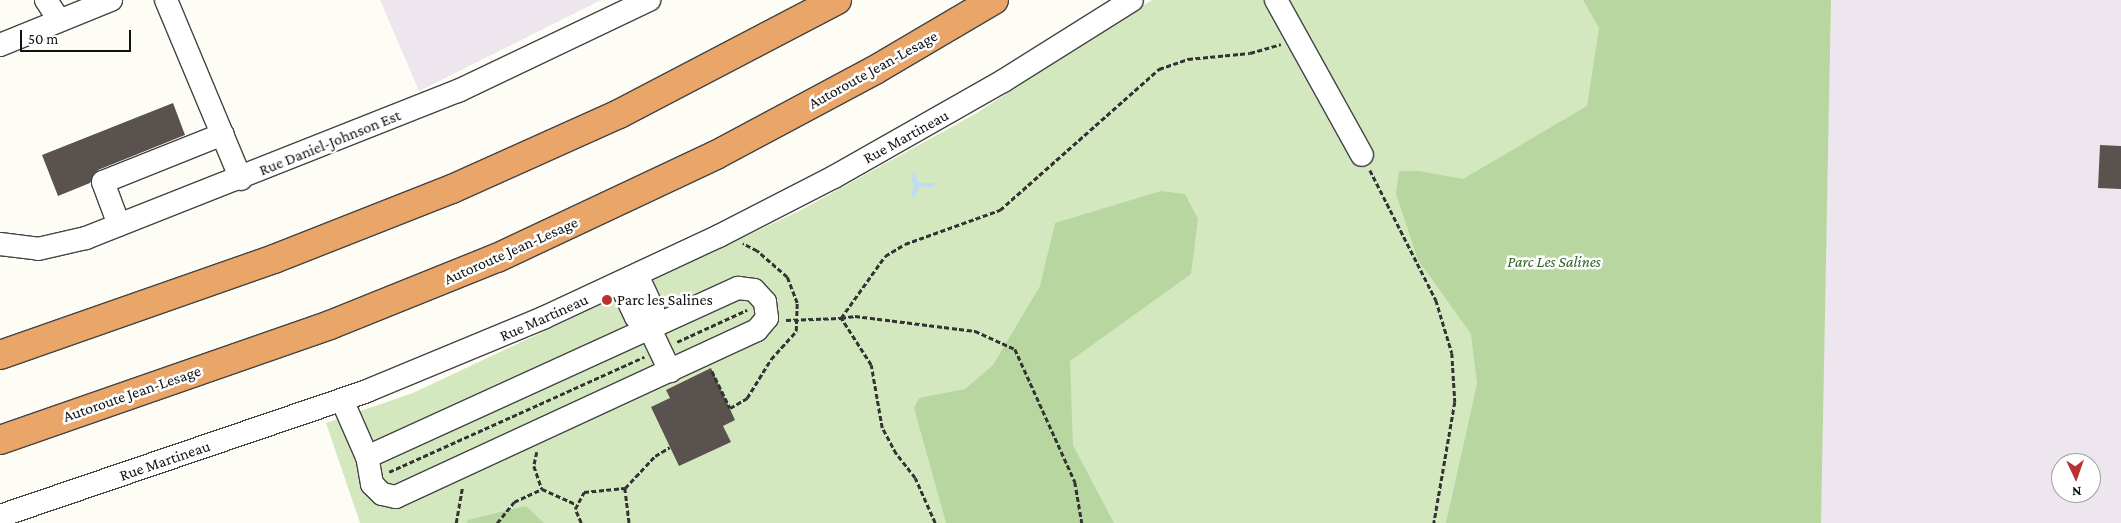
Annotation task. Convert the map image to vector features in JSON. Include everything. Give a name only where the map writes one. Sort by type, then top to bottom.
[{"type":"highway","points":[[0,355],[274,260],[445,192],[619,114],[837,0]]},
{"type":"highway","name":"Autoroute Jean-Lesage","points":[[0,440],[351,317],[504,255],[725,151],[994,0]]},
{"type":"street","points":[[46,0],[59,20]]},
{"type":"street","points":[[0,45],[111,0]]},
{"type":"street","points":[[166,0],[241,179]]},
{"type":"street","name":"Rue Daniel-Johnson Est","points":[[0,244],[46,248],[119,225],[241,179],[482,80],[649,0]]},
{"type":"street","name":"Rue Martineau","points":[[0,516],[342,400],[459,356],[628,279],[774,208],[901,140],[1132,0]]},
{"type":"street","points":[[1276,0],[1362,155]]},
{"type":"street","points":[[119,225],[103,182],[223,134]]},
{"type":"street","points":[[628,279],[652,309],[649,327],[670,371]]},
{"type":"street","points":[[342,400],[368,457],[372,484],[390,498],[458,479],[762,326],[767,318],[766,302],[754,290],[738,288],[649,327],[368,457]]},
{"type":"path","points":[[841,318],[885,256],[905,244],[1000,210],[1159,69],[1196,57],[1264,50],[1288,40]]},
{"type":"path","points":[[1362,155],[1436,300],[1452,352],[1455,402],[1434,523]]},
{"type":"path","points":[[716,366],[711,368],[730,408],[747,398],[771,359],[792,338],[798,320],[796,297],[784,273],[757,250],[737,245]]},
{"type":"path","points":[[676,343],[750,309]]},
{"type":"path","points":[[782,320],[855,316],[975,331],[1015,349],[1075,482],[1082,523]]},
{"type":"path","points":[[841,318],[871,365],[882,428],[915,478],[935,523]]},
{"type":"path","points":[[389,472],[645,357]]},
{"type":"path","points":[[581,523],[576,504],[584,492],[625,488],[655,456],[670,447]]},
{"type":"path","points":[[538,453],[534,466],[542,489],[576,504]]},
{"type":"path","points":[[456,523],[458,479]]},
{"type":"path","points":[[625,488],[629,523]]},
{"type":"path","points":[[497,523],[514,502],[542,489]]},
{"type":"shaded area","points":[[380,0],[601,0],[419,91]]},
{"type":"shaded area","points":[[1831,0],[2121,0],[2121,523],[1820,523]]},
{"type":"green space","name":"Parc Les Salines","points":[[1152,0],[1831,0],[1816,523],[360,523],[326,423],[413,393],[801,210],[975,114]]},
{"type":"green space","points":[[1583,0],[1831,0],[1821,523],[1446,523],[1477,384],[1471,334],[1418,260],[1396,194],[1399,171],[1419,171],[1463,179],[1587,106],[1599,28]]},
{"type":"green space","points":[[1161,191],[1185,194],[1198,219],[1191,274],[1070,361],[1073,445],[1114,523],[946,523],[914,408],[919,398],[965,389],[993,365],[1040,286],[1055,223]]},
{"type":"green space","points":[[526,506],[544,523],[466,523],[468,520]]},
{"type":"building","points":[[173,103],[185,135],[98,170],[90,183],[58,196],[42,155]]},
{"type":"building","points":[[2100,145],[2121,146],[2121,189],[2098,188]]},
{"type":"building","points":[[711,368],[735,420],[723,426],[731,442],[679,466],[651,407],[670,398],[666,390]]},
{"type":"waterway","points":[[913,176],[917,185]]},
{"type":"waterway","points":[[913,194],[917,185],[933,185]]},
{"type":"place","name":"Parc les Salines","points":[[607,300]]}]
